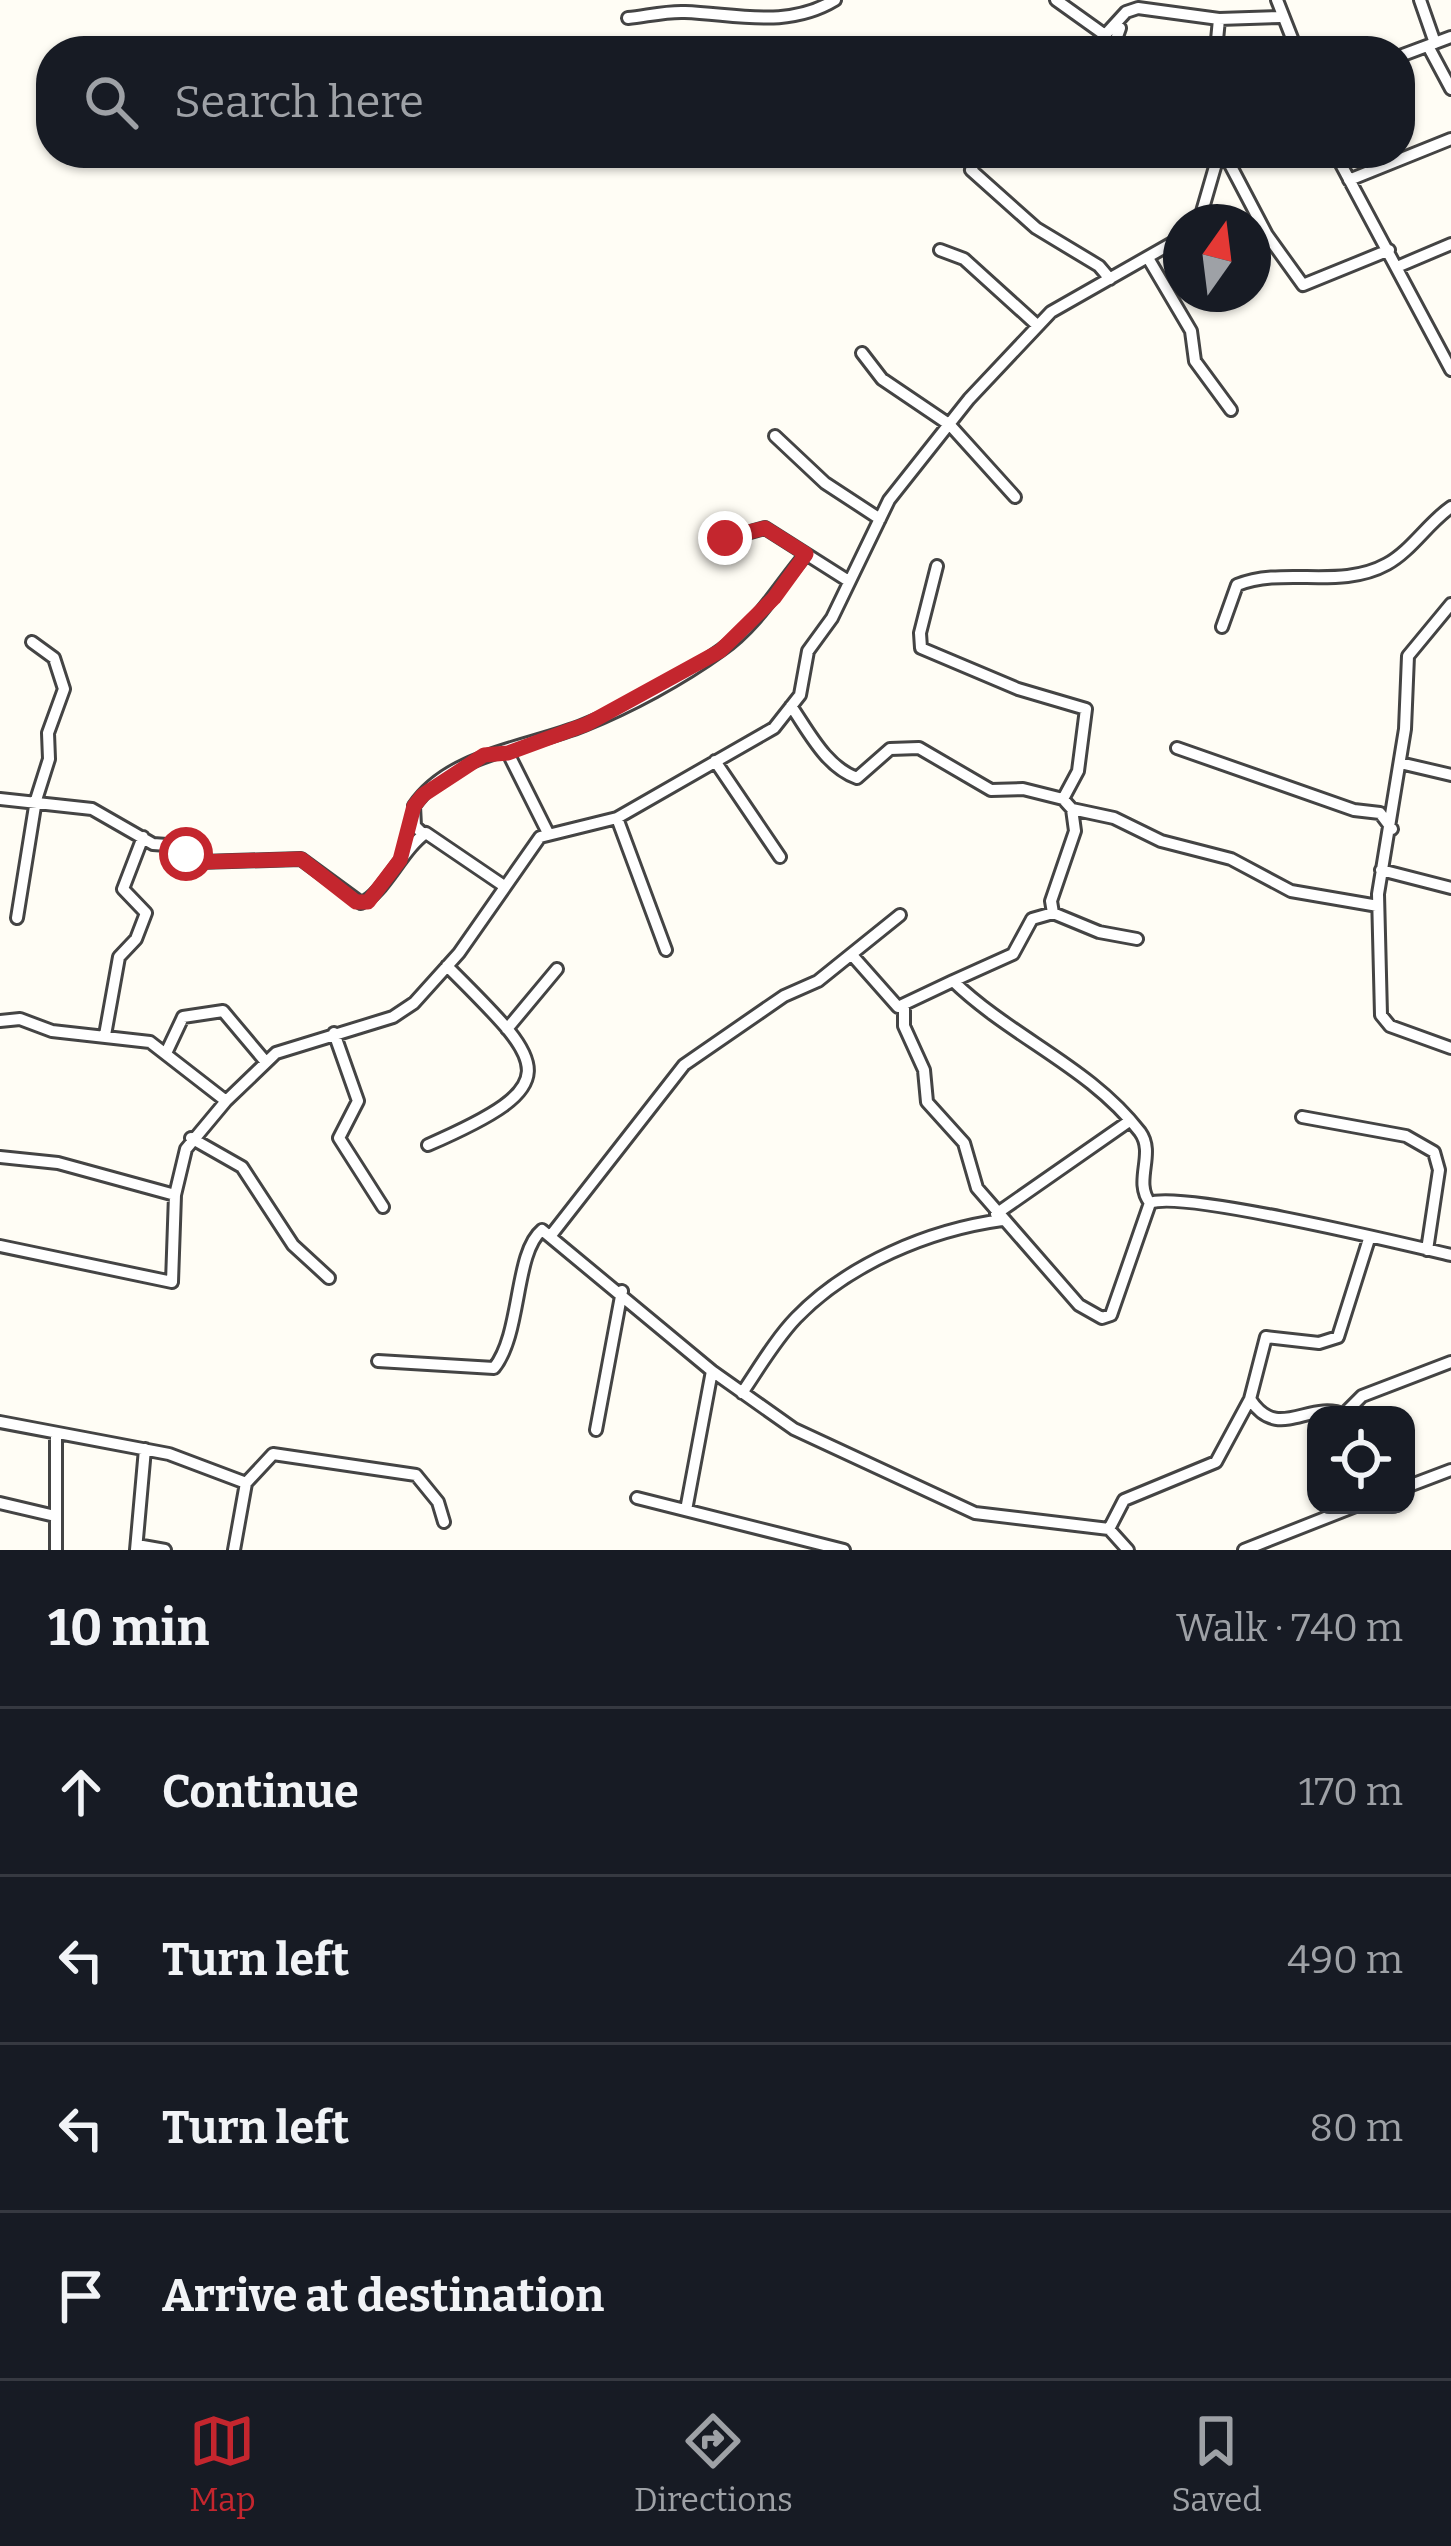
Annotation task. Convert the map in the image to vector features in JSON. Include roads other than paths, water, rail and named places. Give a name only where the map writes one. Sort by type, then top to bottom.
[{"type":"street","points":[[628,18],[681,12],[765,18],[813,11],[835,0]]},
{"type":"street","points":[[1057,0],[1105,35],[1138,8],[1219,19],[1280,17]]},
{"type":"street","points":[[1277,0],[1290,36]]},
{"type":"street","points":[[1420,0],[1431,44],[1451,89]]},
{"type":"street","points":[[1117,36],[1122,19]]},
{"type":"street","points":[[1217,36],[1219,19]]},
{"type":"street","points":[[1415,50],[1451,38]]},
{"type":"street","points":[[1415,153],[1451,139]]},
{"type":"street","points":[[972,168],[1036,228],[1100,266],[1110,279]]},
{"type":"street","points":[[1205,204],[1216,168]]},
{"type":"street","points":[[1228,168],[1303,285],[1389,250]]},
{"type":"street","points":[[1343,168],[1445,348],[1451,370]]},
{"type":"street","points":[[1349,180],[1379,168]]},
{"type":"street","points":[[1397,267],[1451,244]]},
{"type":"street","points":[[0,1246],[172,1282],[175,1196],[191,1138],[226,1101],[265,1061],[290,1046],[399,1014],[447,967],[530,845],[548,833],[617,818],[747,748],[791,706],[802,688],[808,651],[832,618],[892,494],[1051,312],[1163,249]]},
{"type":"street","points":[[940,250],[964,260],[1038,326]]},
{"type":"street","points":[[1148,258],[1191,332],[1195,361],[1232,410]]},
{"type":"street","points":[[862,353],[882,379],[950,425],[1015,497]]},
{"type":"street","points":[[775,436],[825,483],[880,520]]},
{"type":"street","points":[[1222,627],[1238,585],[1279,576],[1352,576],[1387,564],[1451,507]]},
{"type":"street","points":[[711,533],[725,538],[765,528],[847,580]]},
{"type":"street","points":[[400,860],[418,800],[450,774],[488,753],[508,753],[587,724],[720,651],[774,598],[806,554]]},
{"type":"street","points":[[937,566],[920,633],[921,648],[1018,689],[1087,709],[1078,770],[1067,804],[1075,831],[1051,901],[1053,914]]},
{"type":"street","points":[[1451,604],[1409,651],[1400,763],[1378,907],[1382,1015],[1390,1026],[1451,1048]]},
{"type":"street","points":[[17,917],[36,800],[49,759],[48,733],[64,689],[54,658],[32,642]]},
{"type":"street","points":[[791,706],[823,753],[851,776],[857,778],[890,749],[919,748],[991,790],[1023,789],[1114,818],[1161,841],[1231,859],[1292,891],[1378,907]]},
{"type":"street","points":[[1178,748],[1354,810],[1380,813],[1391,829]]},
{"type":"street","points":[[508,753],[548,833]]},
{"type":"street","points":[[716,761],[780,857]]},
{"type":"street","points":[[1400,763],[1451,775]]},
{"type":"street","points":[[0,799],[92,809],[159,847],[181,847],[200,862],[301,859],[361,904],[370,900],[423,834]]},
{"type":"street","points":[[617,818],[666,950]]},
{"type":"street","points":[[413,819],[423,834],[504,886]]},
{"type":"street","points":[[105,1036],[119,957],[136,939],[146,913],[123,889],[143,837]]},
{"type":"street","points":[[1382,870],[1451,888]]},
{"type":"street","points":[[852,955],[889,1003],[904,1006],[1012,954],[1032,919],[1053,914],[1099,932],[1137,939]]},
{"type":"street","points":[[552,1234],[684,1065],[852,955],[900,915]]},
{"type":"street","points":[[428,1145],[488,1119],[524,1092],[527,1061],[507,1030],[447,967]]},
{"type":"street","points":[[507,1030],[557,969]]},
{"type":"street","points":[[904,1006],[904,1026],[924,1070],[927,1102],[964,1143],[967,1167],[999,1217],[1036,1251],[1079,1305],[1107,1317],[1116,1308],[1150,1203],[1142,1184],[1146,1147],[1072,1065],[1027,1043],[952,981]]},
{"type":"street","points":[[166,1051],[183,1017],[223,1011],[265,1061]]},
{"type":"street","points":[[0,1021],[20,1019],[52,1031],[150,1042],[226,1101]]},
{"type":"street","points":[[334,1033],[358,1101],[338,1138],[383,1207]]},
{"type":"street","points":[[1302,1117],[1406,1136],[1434,1152],[1439,1170],[1427,1250]]},
{"type":"street","points":[[742,1393],[791,1323],[847,1278],[944,1230],[999,1217],[1128,1122]]},
{"type":"street","points":[[191,1138],[242,1166],[293,1246],[328,1278]]},
{"type":"street","points":[[0,1157],[58,1163],[175,1196]]},
{"type":"street","points":[[1150,1203],[1160,1198],[1219,1204],[1451,1255]]},
{"type":"street","points":[[378,1361],[492,1370],[501,1360],[519,1308],[535,1235],[542,1230],[622,1291],[712,1371],[794,1430],[975,1513],[1109,1529],[1128,1550]]},
{"type":"street","points":[[1109,1529],[1124,1500],[1216,1462],[1250,1399],[1266,1337],[1319,1343],[1338,1337],[1369,1239]]},
{"type":"street","points":[[596,1430],[622,1291]]},
{"type":"street","points":[[1353,1406],[1362,1396],[1451,1362]]},
{"type":"street","points":[[686,1510],[712,1371]]},
{"type":"street","points":[[1250,1399],[1260,1414],[1278,1422],[1307,1415]]},
{"type":"street","points":[[0,1421],[27,1424],[56,1437],[145,1449],[204,1464],[246,1483]]},
{"type":"street","points":[[56,1437],[56,1550]]},
{"type":"street","points":[[145,1449],[137,1547],[165,1550]]},
{"type":"street","points":[[237,1550],[246,1483],[273,1454],[413,1474],[438,1502],[444,1522]]},
{"type":"street","points":[[1415,1484],[1451,1470]]},
{"type":"street","points":[[637,1498],[844,1550]]},
{"type":"street","points":[[0,1502],[55,1516]]},
{"type":"street","points":[[1244,1550],[1335,1514]]}]
